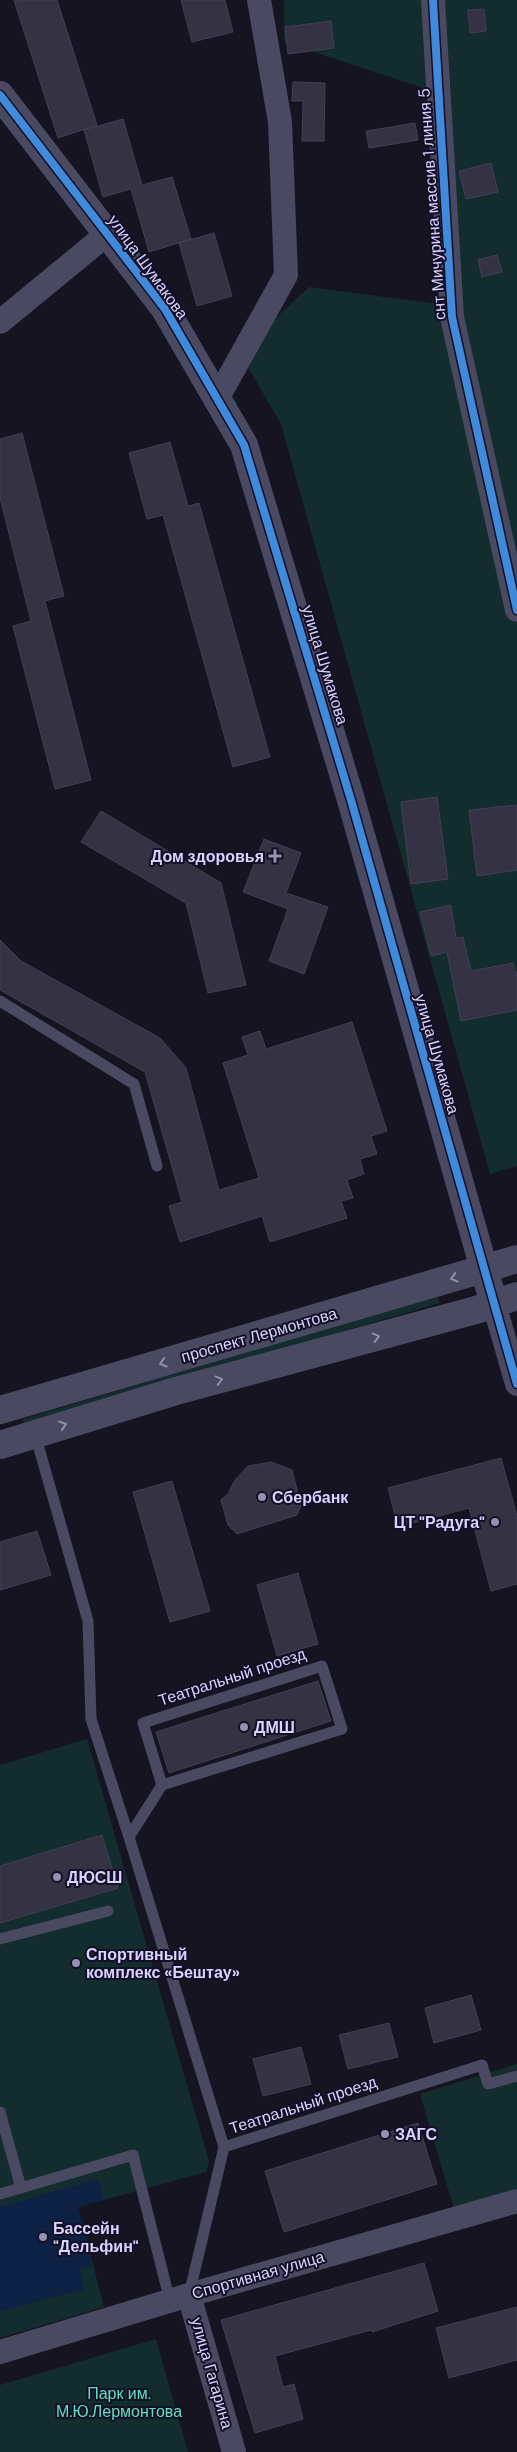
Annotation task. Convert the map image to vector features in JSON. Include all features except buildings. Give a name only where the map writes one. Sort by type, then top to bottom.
[{"type":"street","points":[[217,399],[286,275],[280,122],[259,0]]},
{"type":"street","name":"снт Мичурина массив 1 линия 5","points":[[433,0],[452,317],[517,610]]},
{"type":"street","name":"улица Шумакова","points":[[0,95],[165,309],[244,445],[351,800],[483,1269],[506,1300]]},
{"type":"street","points":[[0,322],[107,234]]},
{"type":"street","name":"проспект Лермонтова","points":[[0,1410],[517,1259]]},
{"type":"street","points":[[506,1300],[517,1384]]},
{"type":"street","name":"проспект Лермонтова","points":[[0,1445],[176,1391],[506,1300]]},
{"type":"street","name":"Спортивная улица","points":[[0,2352],[517,2201]]},
{"type":"street","name":"улица Гагарина","points":[[180,2298],[234,2452]]},
{"type":"lane","points":[[0,1001],[134,1084],[157,1166]]},
{"type":"lane","name":"Театральный проезд","points":[[35,1434],[88,1621],[91,1720],[224,2147],[482,2065],[488,2084],[517,2076]]},
{"type":"lane","name":"Театральный проезд","points":[[322,1666],[342,1729],[162,1785],[143,1723],[322,1666]]},
{"type":"lane","points":[[129,1837],[162,1785]]},
{"type":"lane","points":[[0,1939],[108,1911]]},
{"type":"lane","points":[[0,2112],[21,2188]]},
{"type":"lane","points":[[180,2298],[224,2147]]},
{"type":"lane","points":[[0,2194],[133,2155],[180,2298]]},
{"type":"green space","points":[[284,0],[517,0],[517,1166],[490,1174],[281,424],[239,352],[309,287],[462,307],[435,92],[284,42]]},
{"type":"green space","points":[[437,1295],[440,1303],[24,1425],[23,1419]]},
{"type":"green space","name":"Спортивный комплекс «Бештау»","points":[[87,1739],[209,2161],[206,2172],[78,2207],[104,2307],[0,2338],[0,1765]]},
{"type":"green space","points":[[517,2064],[517,2190],[454,2209],[420,2094]]},
{"type":"green space","name":"Парк им. М.Ю.Лермонтова","points":[[156,2339],[188,2452],[0,2452],[0,2385]]},
{"type":"water","name":"Бассейн \"Дельфин\"","points":[[98,2179],[104,2200],[78,2207],[92,2266],[80,2268],[84,2289],[0,2311],[0,2207]]},
{"type":"cycle path","points":[[433,0],[452,317],[517,610]]},
{"type":"cycle path","points":[[0,95],[165,309],[244,445],[351,800],[517,1384]]},
{"type":"place","name":"Дом здоровья","points":[[275,856]]},
{"type":"place","name":"Сбербанк","points":[[262,1497]]},
{"type":"place","name":"ЦТ \"Радуга\"","points":[[495,1522]]},
{"type":"place","name":"ДМШ","points":[[244,1727]]},
{"type":"place","name":"ДЮСШ","points":[[57,1877]]},
{"type":"place","name":"Спортивный комплекс «Бештау»","points":[[76,1963]]},
{"type":"place","name":"ЗАГС","points":[[385,2134]]},
{"type":"place","name":"Бассейн \"Дельфин\"","points":[[43,2237]]}]
